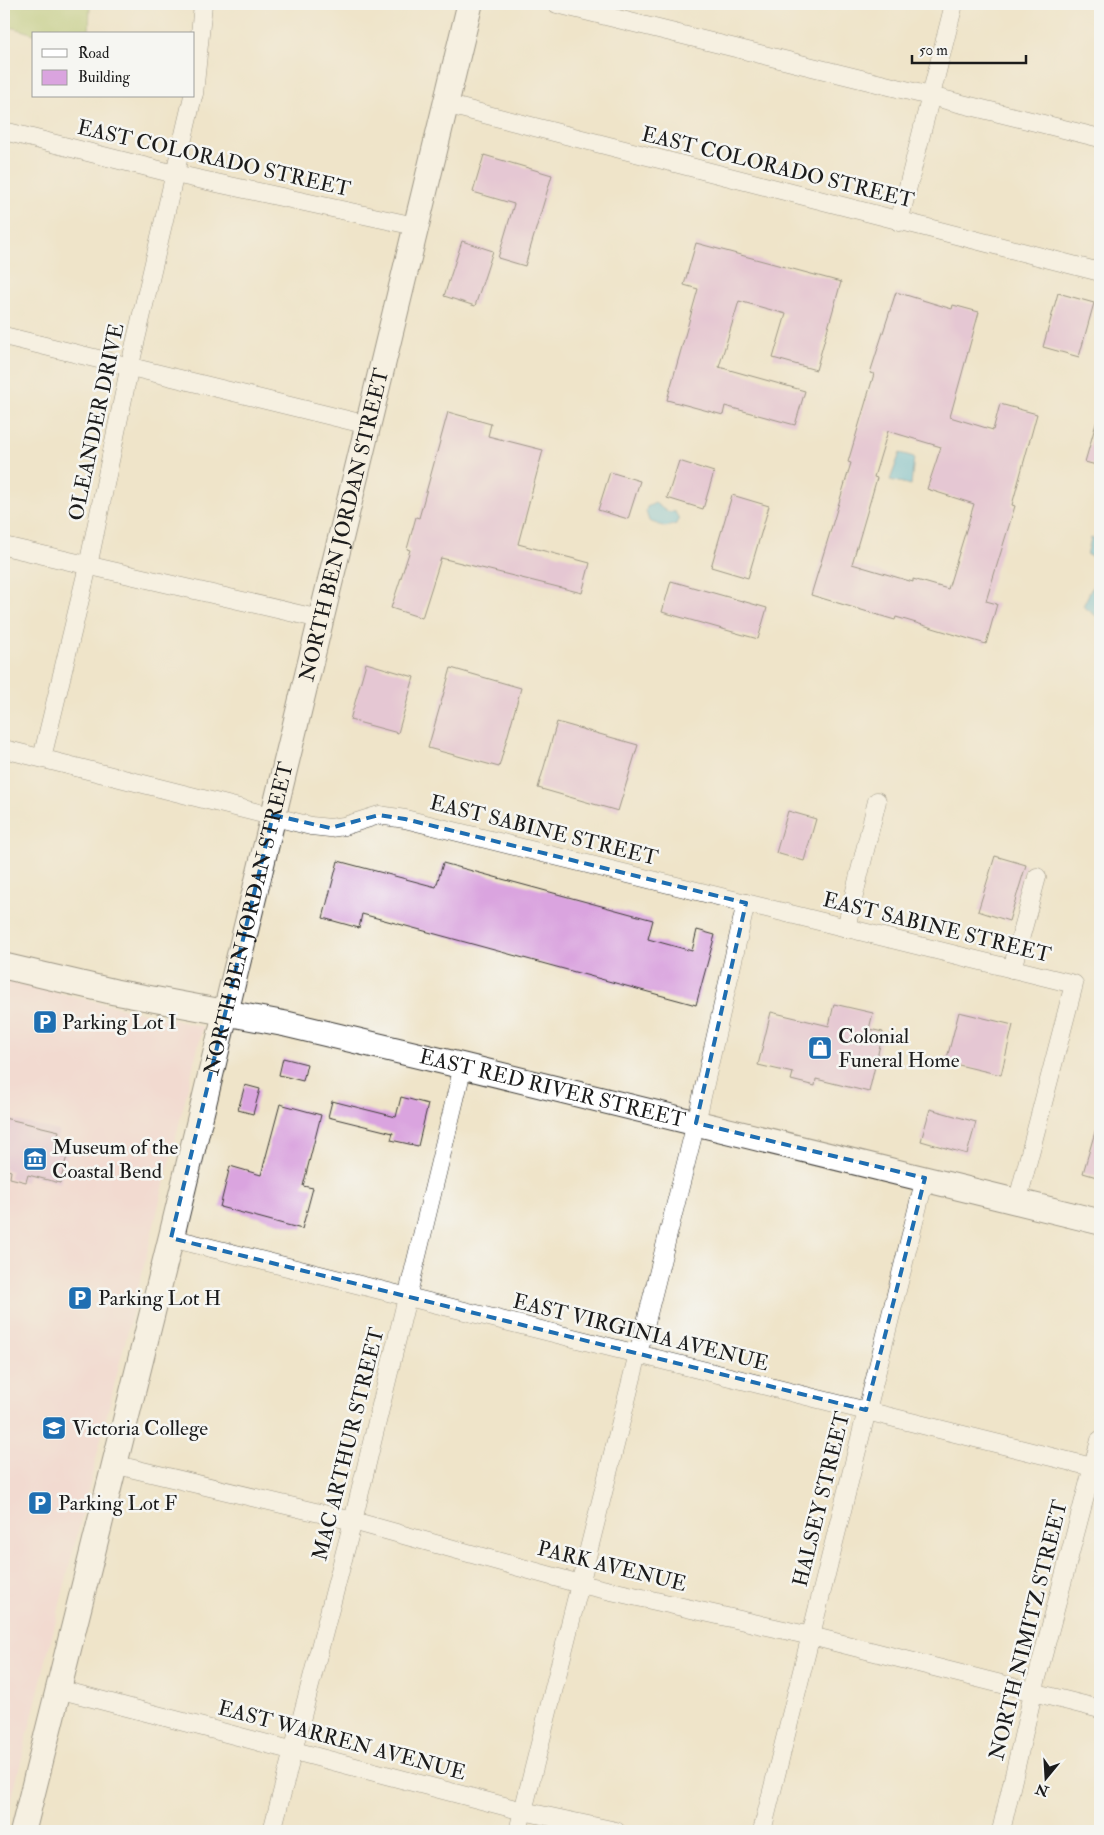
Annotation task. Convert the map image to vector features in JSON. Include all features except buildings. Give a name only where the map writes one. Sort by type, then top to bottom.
[{"type":"street","name":"OLEANDER DRIVE","points":[[195,85],[203,4]]},
{"type":"street","name":"NORTH BEN JORDAN STREET","points":[[23,1831],[170,1238],[470,4]]},
{"type":"street","points":[[557,4],[930,98],[1100,138]]},
{"type":"street","points":[[899,222],[954,4]]},
{"type":"street","name":"OLEANDER DRIVE","points":[[42,758],[88,566],[130,365],[193,98]]},
{"type":"street","name":"EAST COLORADO STREET","points":[[445,104],[899,222],[1100,272]]},
{"type":"street","name":"EAST COLORADO STREET","points":[[4,131],[175,174],[415,226]]},
{"type":"street","points":[[4,336],[130,365],[368,425]]},
{"type":"street","points":[[4,546],[320,619]]},
{"type":"street","name":"EAST SABINE STREET","points":[[4,749],[311,826],[330,828],[379,815],[405,819],[1074,984],[1017,1203]]},
{"type":"street","points":[[846,928],[877,801]]},
{"type":"street","points":[[1012,969],[1037,876]]},
{"type":"street","points":[[518,1831],[636,1355],[696,1123],[746,904]]},
{"type":"street","name":"EAST RED RIVER STREET","points":[[4,966],[115,992],[224,1014],[286,1024],[1100,1222]]},
{"type":"street","name":"MAC ARTHUR STREET","points":[[272,1831],[353,1521],[464,1066]]},
{"type":"street","name":"HALSEY STREET","points":[[762,1831],[925,1178]]},
{"type":"street","name":"EAST VIRGINIA AVENUE","points":[[170,1238],[407,1295],[636,1355],[866,1410],[1097,1469]]},
{"type":"street","name":"NORTH NIMITZ STREET","points":[[1001,1831],[1033,1693],[1097,1469],[1100,1440]]},
{"type":"street","name":"PARK AVENUE","points":[[113,1464],[353,1521],[580,1584],[811,1636],[1100,1709]]},
{"type":"street","name":"EAST WARREN AVENUE","points":[[58,1689],[523,1811],[616,1831]]},
{"type":"highlighted area","points":[[273,815],[330,828],[379,815],[405,819],[746,903],[696,1123],[925,1178],[866,1410],[171,1238]]},
{"type":"shaded area","name":"Victoria College","points":[[4,980],[203,1027],[4,1830]]},
{"type":"green space","points":[[4,4],[90,4],[89,32],[32,33],[4,25]]},
{"type":"water","points":[[900,453],[914,457],[911,485],[890,480]]},
{"type":"water","points":[[655,503],[666,511],[675,512],[679,519],[677,524],[665,527],[649,521],[646,512],[647,507]]},
{"type":"water","points":[[1091,538],[1100,541],[1100,559],[1087,555]]},
{"type":"water","points":[[1100,571],[1100,619],[1083,606]]},
{"type":"place","name":"Parking Lot I","points":[[45,1022]]},
{"type":"place","name":"Colonial Funeral Home","points":[[820,1048]]},
{"type":"place","name":"Museum of the Coastal Bend","points":[[35,1159]]},
{"type":"place","name":"Parking Lot H","points":[[80,1298]]},
{"type":"place","name":"Victoria College","points":[[54,1428]]},
{"type":"place","name":"Parking Lot F","points":[[40,1503]]}]
